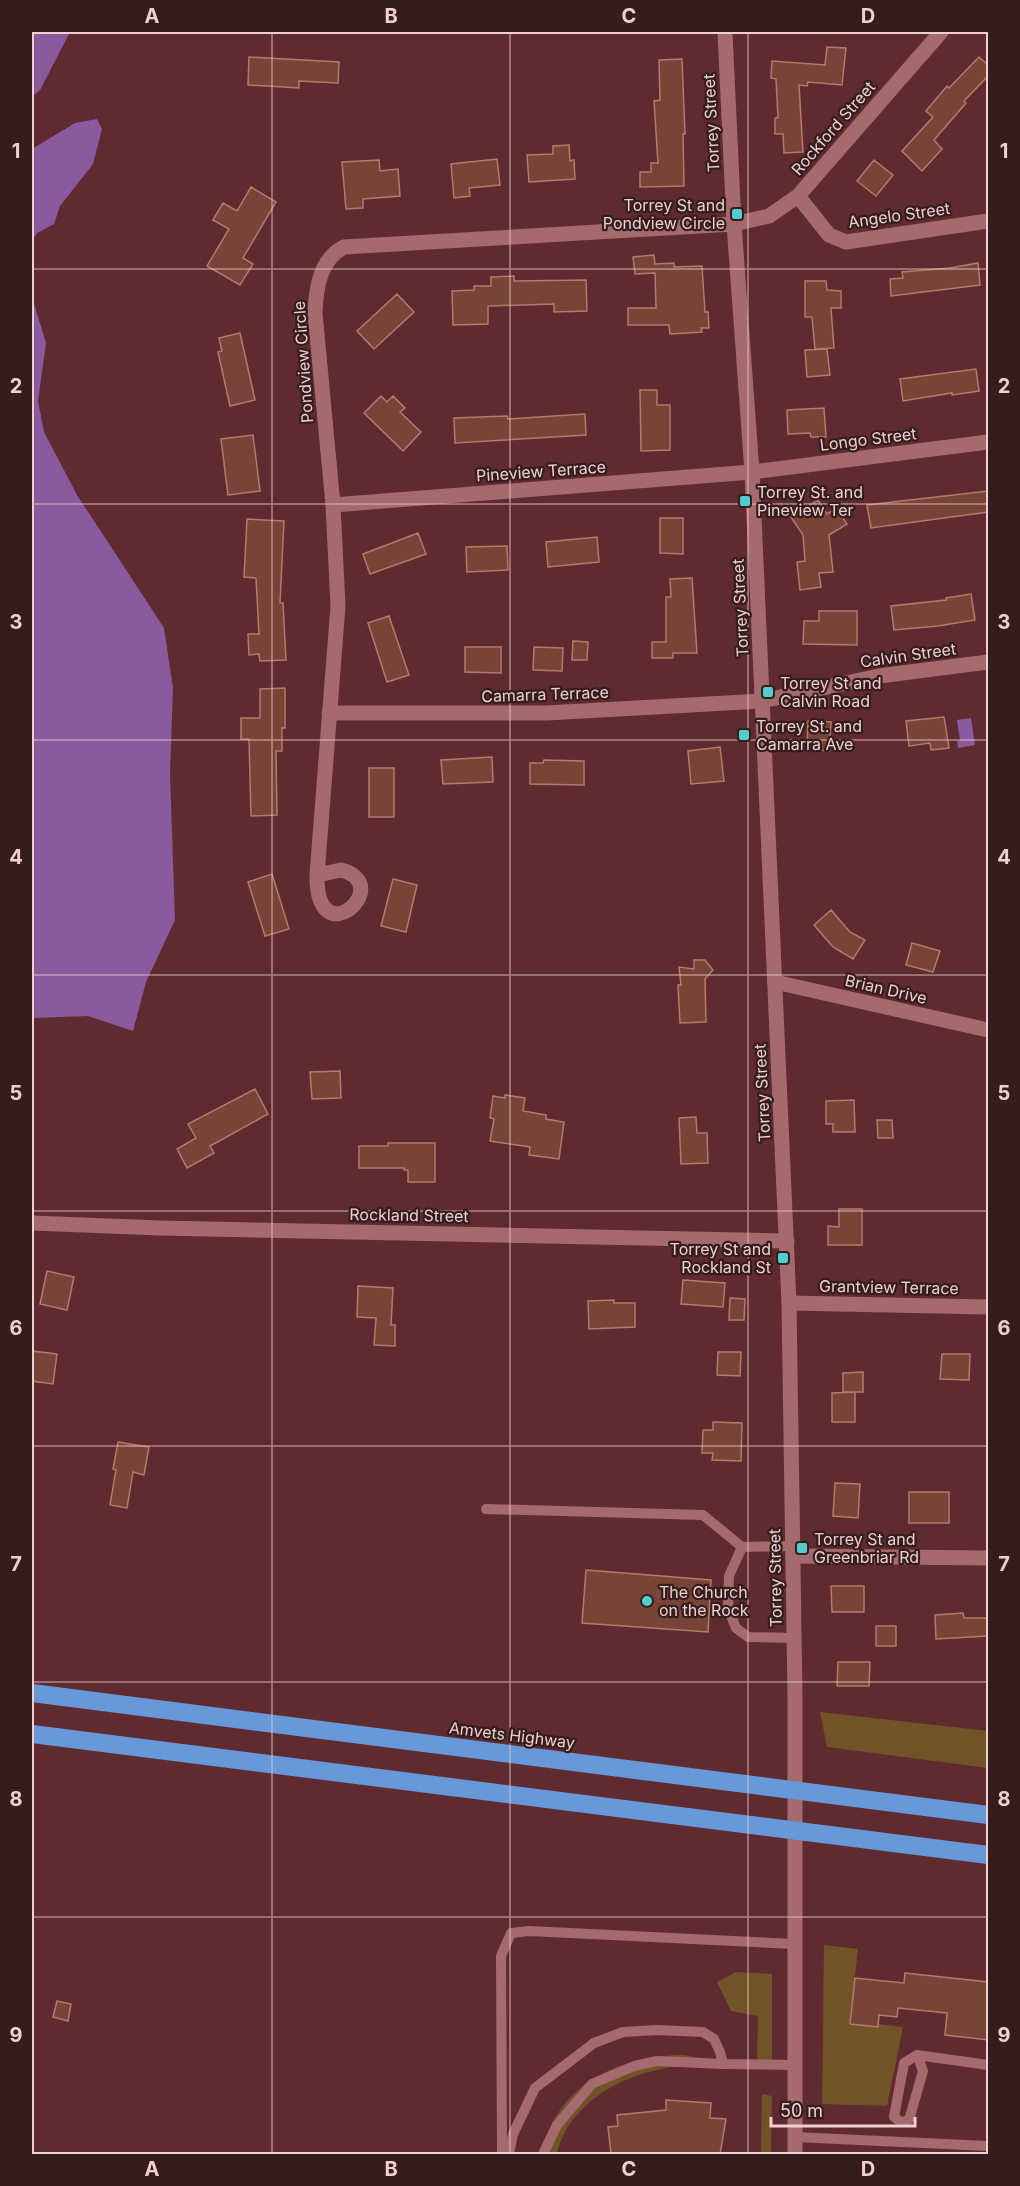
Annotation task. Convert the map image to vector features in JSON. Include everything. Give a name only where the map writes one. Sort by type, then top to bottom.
[{"type":"highway","name":"Amvets Highway","points":[[32,1693],[988,1815]]},
{"type":"highway","points":[[32,1734],[988,1855]]},
{"type":"street","name":"Torrey Street","points":[[724,32],[734,224],[752,472],[787,1241],[794,1638],[795,2154]]},
{"type":"street","name":"Rockford Street","points":[[734,224],[769,216],[798,196],[941,32]]},
{"type":"street","name":"Angelo Street","points":[[798,196],[829,235],[846,242],[988,221]]},
{"type":"street","name":"Pondview Circle","points":[[317,875],[338,606],[333,505],[315,313],[321,275],[333,253],[344,248],[358,246],[734,224]]},
{"type":"street","name":"Longo Street","points":[[752,472],[988,442]]},
{"type":"street","name":"Pineview Terrace","points":[[333,505],[752,472]]},
{"type":"street","name":"Calvin Street","points":[[762,701],[879,675],[988,662]]},
{"type":"street","name":"Camarra Terrace","points":[[329,713],[547,713],[762,701]]},
{"type":"street","name":"Brian Drive","points":[[775,982],[988,1030]]},
{"type":"street","name":"Rockland Street","points":[[32,1223],[787,1241]]},
{"type":"street","name":"Grantview Terrace","points":[[789,1303],[988,1307]]},
{"type":"street","points":[[793,1551],[988,1558]]},
{"type":"lane","points":[[486,1509],[703,1515],[742,1547],[793,1551]]},
{"type":"lane","points":[[742,1547],[729,1576],[728,1608],[736,1628],[748,1637],[794,1638]]},
{"type":"lane","points":[[502,2154],[501,1956],[511,1933],[529,1931],[795,1944]]},
{"type":"lane","points":[[509,2154],[513,2134],[535,2088],[594,2043],[623,2032],[657,2030],[703,2032],[714,2039],[723,2064]]},
{"type":"lane","points":[[917,2055],[923,2071],[909,2120],[901,2122],[894,2117],[904,2063],[917,2055],[988,2065]]},
{"type":"lane","points":[[544,2153],[557,2125],[592,2084],[634,2066],[657,2061],[795,2065]]},
{"type":"lane","points":[[897,2141],[901,2122]]},
{"type":"lane","points":[[795,2137],[988,2146]]},
{"type":"shaded area","points":[[32,32],[70,32],[40,90],[32,97]]},
{"type":"shaded area","points":[[97,119],[102,129],[93,164],[60,206],[54,224],[37,233],[32,241],[32,149],[75,123]]},
{"type":"shaded area","points":[[32,297],[46,343],[38,401],[44,432],[77,495],[164,628],[173,688],[170,774],[175,920],[146,982],[133,1031],[88,1016],[32,1018]]},
{"type":"shaded area","points":[[971,718],[975,745],[958,748],[957,741],[960,740],[957,720]]},
{"type":"shaded area","points":[[820,1712],[988,1731],[988,1768],[827,1747]]},
{"type":"shaded area","points":[[824,1945],[858,1949],[850,2024],[903,2027],[887,2106],[822,2104]]},
{"type":"shaded area","points":[[736,1972],[772,1974],[772,2066],[757,2059],[758,2016],[731,2011],[717,1982]]},
{"type":"shaded area","points":[[683,2055],[707,2059],[641,2074],[606,2090],[586,2105],[569,2125],[556,2154],[540,2154],[556,2116],[567,2101],[595,2078],[628,2063]]},
{"type":"shaded area","points":[[762,2094],[772,2096],[771,2154],[761,2154]]},
{"type":"building","points":[[827,47],[846,48],[842,85],[808,82],[807,86],[799,85],[803,152],[784,153],[783,134],[775,134],[775,118],[778,118],[776,79],[771,78],[772,61],[825,65]]},
{"type":"building","points":[[249,57],[339,62],[338,83],[299,81],[299,88],[248,85]]},
{"type":"building","points":[[979,57],[988,65],[988,76],[964,101],[966,103],[934,140],[942,149],[922,171],[902,151],[933,117],[926,111],[947,86],[949,88]]},
{"type":"building","points":[[682,59],[685,134],[683,134],[684,186],[640,187],[640,172],[651,172],[651,163],[658,163],[654,101],[660,100],[659,60]]},
{"type":"building","points":[[569,145],[570,161],[574,160],[575,179],[529,182],[527,155],[553,154],[553,146]]},
{"type":"building","points":[[497,159],[500,185],[469,188],[470,196],[454,198],[451,164]]},
{"type":"building","points":[[379,160],[380,171],[398,169],[400,196],[363,199],[363,208],[346,209],[342,162]]},
{"type":"building","points":[[874,160],[893,175],[876,196],[857,181]]},
{"type":"building","points":[[251,187],[276,202],[243,258],[253,264],[240,285],[207,266],[229,229],[213,220],[223,203],[237,211]]},
{"type":"building","points":[[654,255],[655,264],[674,263],[674,267],[702,266],[705,312],[708,312],[709,328],[701,328],[702,332],[670,334],[669,325],[628,325],[628,308],[656,308],[655,273],[635,274],[633,257]]},
{"type":"building","points":[[978,263],[980,285],[891,296],[890,279],[903,278],[902,272]]},
{"type":"building","points":[[514,276],[514,281],[586,280],[587,311],[554,312],[554,304],[488,306],[488,324],[453,325],[452,291],[474,290],[474,286],[491,286],[491,277]]},
{"type":"building","points":[[805,281],[826,281],[827,290],[841,291],[841,308],[831,308],[834,348],[815,349],[812,317],[805,317]]},
{"type":"building","points":[[397,294],[414,312],[374,349],[357,331]]},
{"type":"building","points":[[240,333],[255,400],[230,406],[218,352],[222,351],[219,338]]},
{"type":"building","points":[[827,349],[830,375],[807,377],[805,350]]},
{"type":"building","points":[[976,369],[979,391],[903,401],[900,379]]},
{"type":"building","points":[[640,390],[657,390],[657,405],[670,405],[670,450],[641,451]]},
{"type":"building","points":[[381,396],[387,402],[393,396],[405,408],[400,412],[421,432],[403,451],[364,413]]},
{"type":"building","points":[[824,408],[826,437],[811,437],[810,433],[788,434],[787,410]]},
{"type":"building","points":[[585,414],[586,435],[455,443],[454,418],[507,416],[508,419]]},
{"type":"building","points":[[253,435],[260,491],[228,495],[221,439]]},
{"type":"building","points":[[988,491],[988,512],[871,528],[867,505]]},
{"type":"building","points":[[818,500],[827,514],[837,508],[847,524],[829,535],[833,572],[819,573],[821,587],[800,590],[797,562],[805,561],[803,535],[791,517]]},
{"type":"building","points":[[660,518],[683,518],[683,554],[660,553]]},
{"type":"building","points":[[247,519],[284,521],[280,603],[283,603],[286,660],[260,661],[259,654],[249,655],[248,634],[259,634],[256,578],[244,577]]},
{"type":"building","points":[[418,533],[426,554],[370,574],[363,554]]},
{"type":"building","points":[[597,537],[599,562],[548,567],[546,542]]},
{"type":"building","points":[[507,546],[508,570],[467,572],[466,547]]},
{"type":"building","points":[[692,578],[697,653],[673,653],[673,658],[652,658],[652,642],[666,642],[666,597],[671,597],[670,579]]},
{"type":"building","points":[[971,594],[975,620],[894,630],[891,606],[946,600],[946,598]]},
{"type":"building","points":[[819,611],[857,611],[857,645],[803,644],[804,621],[819,621]]},
{"type":"building","points":[[389,616],[409,675],[387,682],[368,623]]},
{"type":"building","points":[[573,641],[588,642],[587,660],[572,660]]},
{"type":"building","points":[[465,647],[501,647],[501,673],[465,672]]},
{"type":"building","points":[[534,647],[563,648],[562,671],[533,670]]},
{"type":"building","points":[[285,688],[285,728],[282,728],[282,751],[276,751],[277,815],[251,816],[249,739],[241,739],[241,718],[260,718],[260,689]]},
{"type":"building","points":[[944,717],[949,748],[931,750],[930,743],[909,746],[906,721]]},
{"type":"building","points":[[808,721],[831,722],[829,751],[807,749]]},
{"type":"building","points":[[720,747],[724,781],[691,784],[688,751]]},
{"type":"building","points":[[492,757],[493,782],[443,784],[441,760]]},
{"type":"building","points":[[544,760],[584,761],[584,785],[530,784],[530,763],[543,763]]},
{"type":"building","points":[[369,768],[394,768],[394,817],[369,817]]},
{"type":"building","points":[[272,874],[289,929],[265,936],[248,882]]},
{"type":"building","points":[[393,879],[417,885],[406,932],[381,926]]},
{"type":"building","points":[[831,910],[850,932],[865,940],[853,959],[833,947],[814,925]]},
{"type":"building","points":[[912,943],[940,951],[933,972],[906,965]]},
{"type":"building","points":[[694,960],[705,960],[713,970],[705,979],[706,1022],[680,1023],[679,967],[694,969]]},
{"type":"building","points":[[340,1071],[341,1098],[312,1099],[310,1072]]},
{"type":"building","points":[[255,1089],[268,1114],[210,1146],[214,1153],[187,1168],[177,1149],[196,1138],[188,1124]]},
{"type":"building","points":[[505,1095],[525,1098],[523,1111],[546,1115],[546,1119],[564,1122],[559,1159],[529,1155],[530,1147],[490,1141],[494,1119],[490,1118],[493,1096],[505,1098]]},
{"type":"building","points":[[854,1100],[855,1132],[833,1132],[833,1124],[826,1124],[826,1101]]},
{"type":"building","points":[[696,1117],[697,1133],[707,1133],[708,1163],[681,1164],[679,1118]]},
{"type":"building","points":[[877,1120],[892,1120],[893,1138],[878,1138]]},
{"type":"building","points":[[388,1143],[435,1143],[435,1182],[408,1182],[408,1170],[404,1168],[359,1168],[359,1146],[388,1146]]},
{"type":"building","points":[[839,1209],[862,1209],[862,1245],[828,1245],[828,1226],[839,1227]]},
{"type":"building","points":[[47,1271],[74,1277],[67,1310],[40,1304]]},
{"type":"building","points":[[683,1280],[725,1283],[723,1307],[681,1304]]},
{"type":"building","points":[[358,1286],[393,1288],[391,1325],[395,1325],[395,1346],[374,1345],[376,1318],[357,1317]]},
{"type":"building","points":[[730,1298],[745,1299],[744,1320],[729,1320]]},
{"type":"building","points":[[614,1300],[614,1303],[635,1303],[635,1327],[589,1329],[588,1301]]},
{"type":"building","points":[[32,1351],[57,1354],[53,1384],[32,1381]]},
{"type":"building","points":[[718,1352],[741,1352],[740,1376],[717,1375]]},
{"type":"building","points":[[942,1354],[970,1354],[969,1380],[940,1379]]},
{"type":"building","points":[[863,1372],[863,1392],[843,1392],[843,1373]]},
{"type":"building","points":[[855,1392],[855,1422],[832,1422],[832,1393]]},
{"type":"building","points":[[713,1422],[742,1423],[741,1461],[712,1460],[713,1453],[702,1453],[703,1430],[713,1430]]},
{"type":"building","points":[[118,1442],[149,1447],[144,1475],[133,1472],[127,1508],[110,1505]]},
{"type":"building","points":[[835,1483],[860,1484],[858,1518],[833,1516]]},
{"type":"building","points":[[909,1492],[949,1492],[949,1523],[909,1523]]},
{"type":"building","name":"The Church on the Rock","points":[[586,1570],[711,1580],[708,1632],[582,1623]]},
{"type":"building","points":[[831,1586],[864,1586],[864,1612],[832,1612]]},
{"type":"building","points":[[963,1613],[964,1618],[988,1618],[988,1636],[936,1639],[935,1615]]},
{"type":"building","points":[[876,1626],[896,1626],[896,1646],[876,1646]]},
{"type":"building","points":[[838,1662],[870,1662],[869,1686],[837,1686]]},
{"type":"building","points":[[905,1973],[988,1982],[988,2040],[945,2035],[947,2013],[898,2008],[897,2017],[879,2015],[878,2027],[850,2024],[855,1978],[904,1983]]},
{"type":"building","points":[[57,2001],[71,2004],[68,2021],[53,2017]]},
{"type":"building","points":[[666,2100],[711,2103],[710,2118],[726,2119],[720,2154],[611,2154],[608,2127],[618,2126],[617,2115],[666,2110]]},
{"type":"place","name":"Torrey St and Pondview Circle","points":[[737,214]]},
{"type":"place","name":"Torrey St. and Pineview Ter","points":[[745,501]]},
{"type":"place","name":"Torrey St and Calvin Road","points":[[768,692]]},
{"type":"place","name":"Torrey St. and Camarra Ave","points":[[744,735]]},
{"type":"place","name":"Torrey St and Rockland St","points":[[783,1258]]},
{"type":"place","name":"Torrey St and Greenbriar Rd","points":[[802,1548]]},
{"type":"place","name":"The Church on the Rock","points":[[647,1601]]}]
